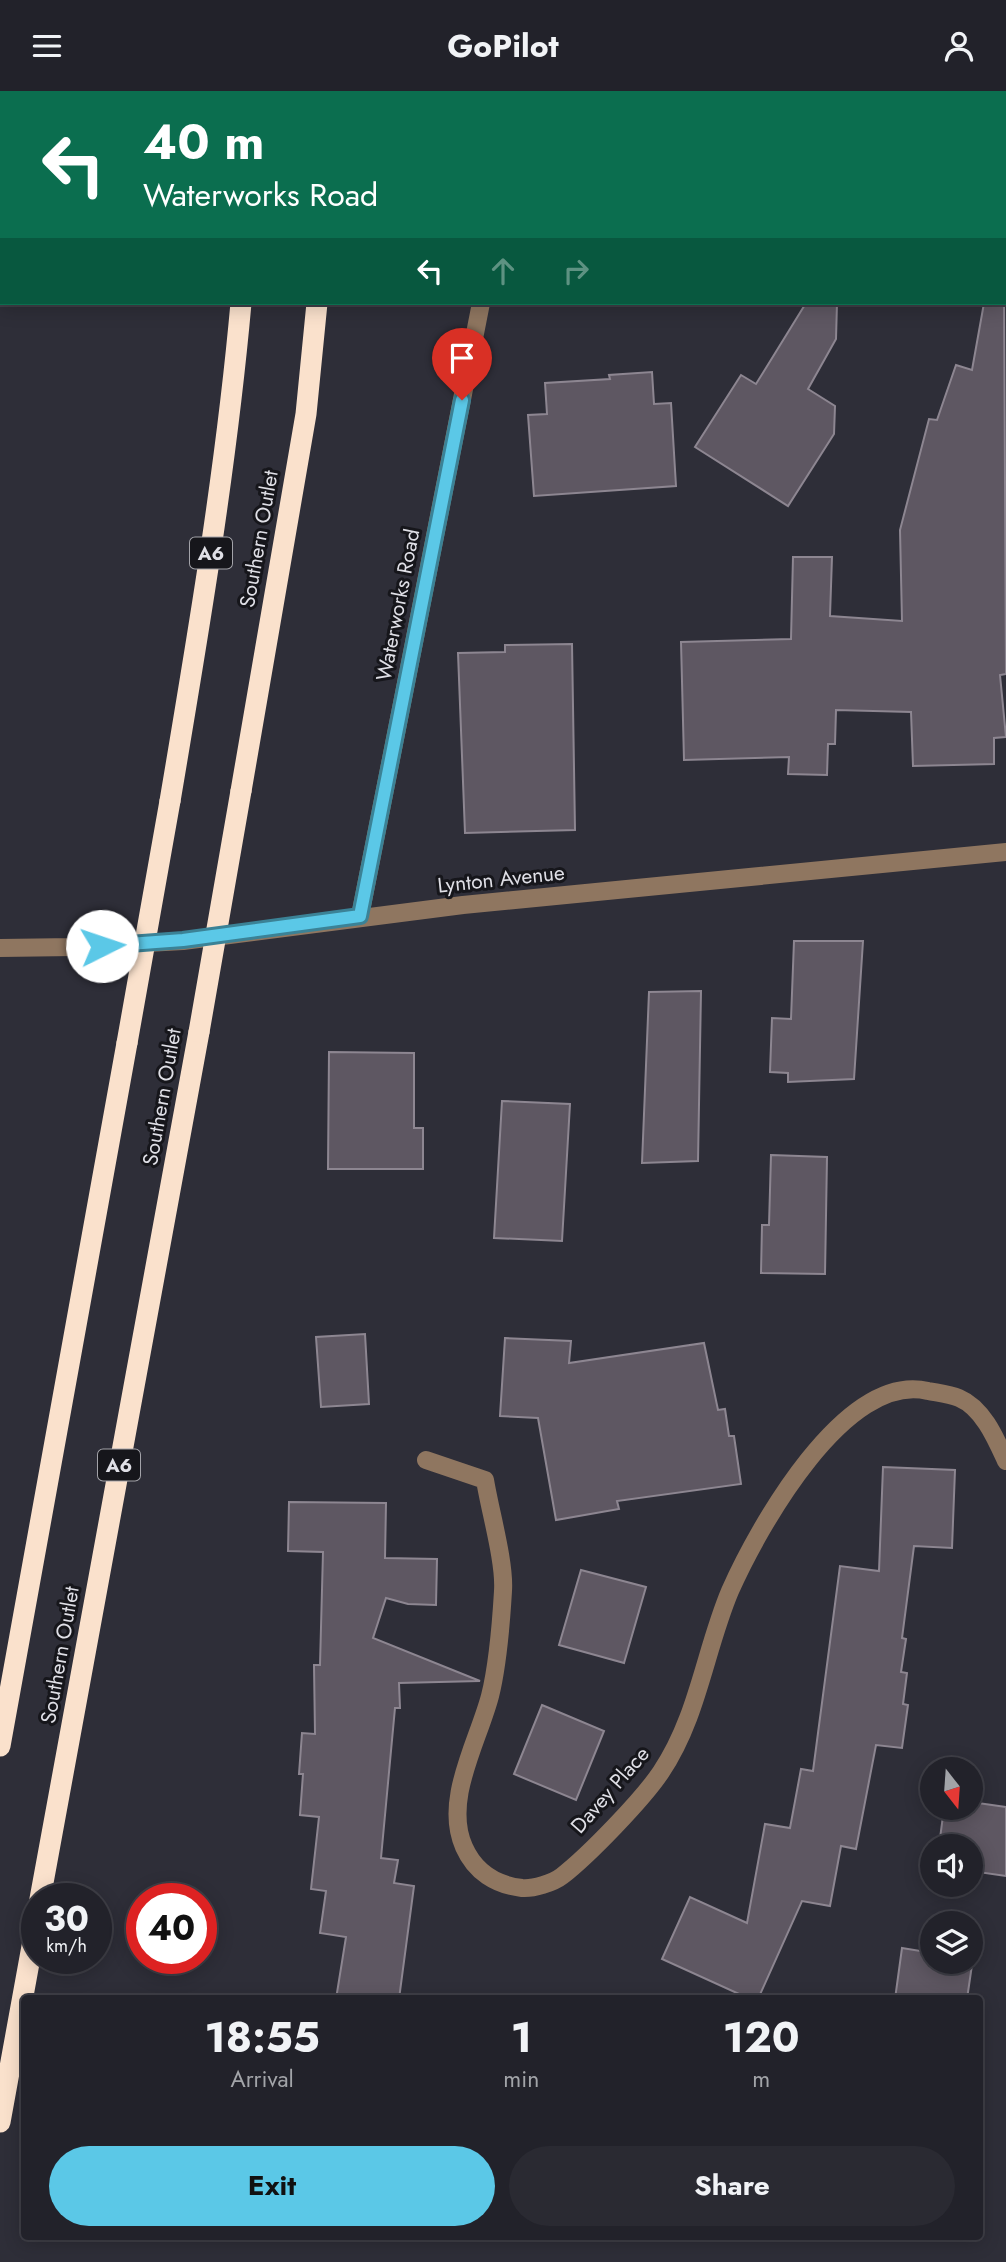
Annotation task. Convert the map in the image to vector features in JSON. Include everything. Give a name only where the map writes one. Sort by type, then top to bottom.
[{"type":"highway","name":"Southern Outlet","points":[[0,1745],[170,801],[211,555],[232,406],[241,305]]},
{"type":"highway","name":"Southern Outlet","points":[[43,1883],[241,791],[306,414],[317,305]]},
{"type":"highway","points":[[23,1995],[27,1974]]},
{"type":"highway","points":[[0,2122],[21,2007]]},
{"type":"street","name":"Waterworks Road","points":[[360,916],[481,305]]},
{"type":"street","name":"Lynton Avenue","points":[[0,948],[74,947],[183,940],[360,916],[1006,852]]},
{"type":"street","name":"Davey Place","points":[[426,1460],[485,1481],[504,1587],[491,1694],[459,1794],[458,1819],[463,1845],[475,1867],[501,1885],[530,1889],[561,1878],[612,1828],[661,1772],[696,1700],[729,1593],[758,1535],[823,1440],[870,1399],[918,1388],[961,1398],[992,1429],[1006,1461]]},
{"type":"building","points":[[805,305],[837,305],[836,339],[808,389],[835,406],[834,434],[788,506],[695,447],[741,375],[756,384]]},
{"type":"building","points":[[984,305],[1004,305],[1006,674],[1000,675],[1006,737],[994,738],[994,764],[913,766],[911,712],[836,710],[835,744],[828,744],[827,775],[788,774],[789,757],[684,760],[681,642],[791,639],[793,557],[832,557],[830,616],[902,621],[900,530],[929,419],[937,420],[956,365],[972,370]]},
{"type":"building","points":[[652,372],[654,404],[671,403],[676,486],[534,496],[528,415],[547,414],[545,383],[610,379],[609,375]]},
{"type":"building","points":[[572,644],[575,830],[465,833],[458,653],[505,652],[505,645]]},
{"type":"building","points":[[794,941],[863,941],[854,1079],[788,1082],[788,1073],[770,1072],[772,1018],[791,1019]]},
{"type":"building","points":[[701,991],[698,1161],[642,1163],[649,992]]},
{"type":"building","points":[[329,1052],[414,1053],[414,1128],[423,1128],[423,1169],[328,1169]]},
{"type":"building","points":[[502,1101],[570,1104],[562,1241],[494,1238]]},
{"type":"building","points":[[771,1155],[827,1157],[825,1274],[761,1273],[762,1225],[769,1225]]},
{"type":"building","points":[[365,1334],[369,1404],[321,1407],[316,1337]]},
{"type":"building","points":[[505,1338],[571,1341],[569,1363],[704,1343],[718,1410],[725,1409],[729,1436],[734,1436],[741,1484],[617,1501],[619,1509],[556,1520],[538,1418],[500,1416]]},
{"type":"building","points":[[883,1467],[955,1470],[952,1548],[914,1546],[902,1638],[906,1639],[901,1672],[907,1673],[903,1704],[908,1705],[902,1748],[876,1745],[856,1849],[841,1846],[830,1906],[802,1901],[760,1995],[741,1995],[662,1959],[690,1897],[747,1923],[765,1824],[790,1828],[801,1769],[813,1771],[840,1566],[879,1571]]},
{"type":"building","points":[[289,1502],[386,1503],[385,1558],[437,1559],[436,1605],[408,1604],[386,1598],[373,1638],[480,1681],[399,1683],[400,1708],[395,1708],[381,1858],[398,1860],[394,1883],[414,1886],[400,1995],[337,1995],[346,1937],[320,1933],[326,1891],[311,1889],[319,1817],[300,1815],[303,1774],[299,1774],[302,1733],[315,1734],[314,1665],[320,1665],[323,1552],[288,1551]]},
{"type":"building","points":[[581,1570],[646,1587],[624,1663],[559,1645]]},
{"type":"building","points":[[542,1705],[604,1731],[576,1800],[514,1774]]},
{"type":"building","points":[[984,1804],[1006,1807],[1006,1876],[983,1873],[983,1834],[941,1834],[942,1820],[984,1820]]},
{"type":"building","points":[[902,1948],[920,1951],[920,1974],[971,1974],[968,1995],[896,1995]]},
{"type":"route","points":[[102,946],[183,940],[360,916],[462,400]]}]
